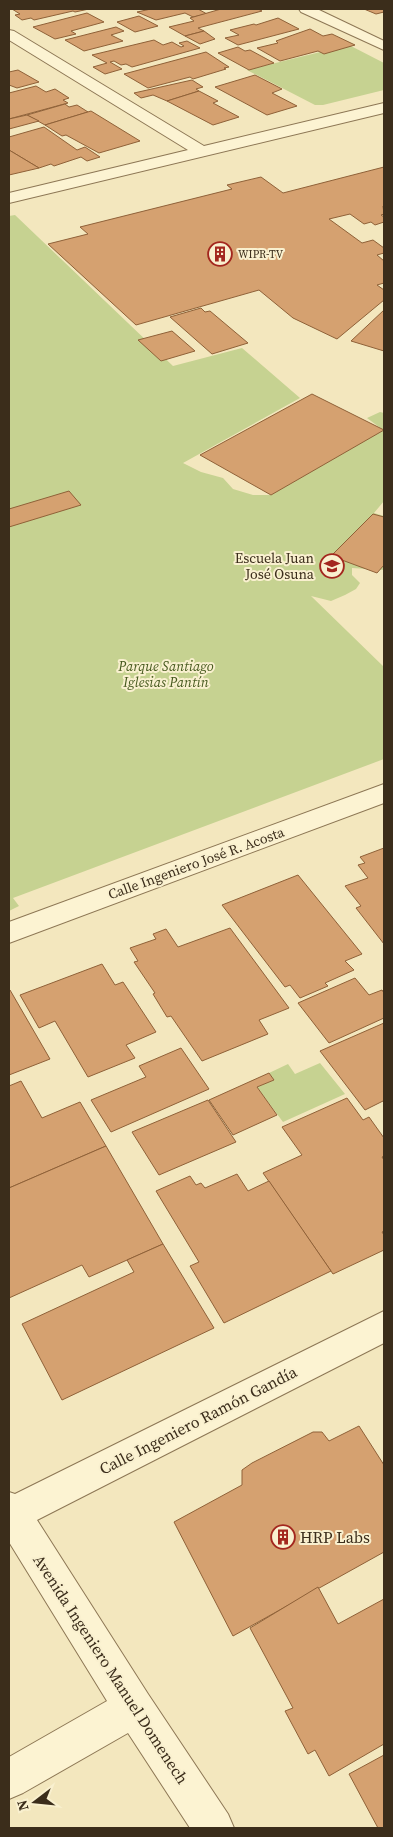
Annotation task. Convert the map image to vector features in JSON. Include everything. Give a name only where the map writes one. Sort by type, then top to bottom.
[{"type":"street","points":[[306,9],[384,46]]},
{"type":"street","points":[[9,34],[202,152]]},
{"type":"street","points":[[9,198],[384,108]]},
{"type":"street","name":"Calle Ingeniero José R. Acosta","points":[[9,933],[384,793]]},
{"type":"street","name":"Calle Ingeniero Ramón Gandía","points":[[10,1511],[384,1326]]},
{"type":"street","name":"Avenida Ingeniero Manuel Domenech","points":[[10,1511],[134,1708],[214,1828]]},
{"type":"street","points":[[9,1779],[134,1708]]},
{"type":"green space","points":[[349,45],[384,63],[384,90],[323,105],[315,105],[247,70]]},
{"type":"green space","name":"Parque Santiago Iglesias Pantín","points":[[15,215],[173,366],[242,348],[300,398],[183,463],[201,472],[223,478],[233,489],[253,495],[271,495],[383,430],[367,418],[380,412],[384,413],[384,501],[374,513],[384,516],[384,570],[352,568],[352,575],[360,583],[356,589],[331,601],[311,596],[384,667],[384,759],[13,898],[19,906],[9,911],[9,216]]},
{"type":"green space","points":[[320,1063],[345,1094],[283,1122],[257,1087],[274,1080],[269,1073],[288,1064],[295,1074]]},
{"type":"building","points":[[12,9],[89,9],[34,20],[31,18],[22,20],[15,15],[20,14]]},
{"type":"building","points":[[151,9],[198,9],[207,14],[193,17],[185,13],[156,20],[137,12]]},
{"type":"building","points":[[221,9],[258,9],[262,11],[198,28],[204,31],[185,36],[169,27],[194,21],[190,18]]},
{"type":"building","points":[[364,9],[384,9],[384,12],[376,14]]},
{"type":"building","points":[[87,13],[104,22],[71,31],[76,34],[55,39],[33,27]]},
{"type":"building","points":[[139,16],[158,26],[135,32],[117,22]]},
{"type":"building","points":[[278,18],[299,29],[238,45],[225,38],[239,35],[230,30]]},
{"type":"building","points":[[116,27],[124,31],[111,35],[123,41],[84,51],[65,40]]},
{"type":"building","points":[[310,29],[323,36],[332,34],[355,45],[324,54],[318,51],[280,61],[257,48],[278,43],[276,41]]},
{"type":"building","points":[[204,31],[215,39],[200,44],[185,36]]},
{"type":"building","points":[[154,40],[163,45],[172,42],[181,47],[184,46],[179,43],[187,41],[200,48],[132,67],[126,64],[121,65],[114,61],[110,62],[122,69],[105,74],[93,67],[107,63],[92,55]]},
{"type":"building","points":[[238,47],[245,51],[250,50],[274,63],[249,70],[218,53]]},
{"type":"building","points":[[206,52],[229,67],[193,79],[190,77],[148,88],[124,74]]},
{"type":"building","points":[[18,70],[39,82],[17,88],[9,85],[9,72]]},
{"type":"building","points":[[255,75],[282,89],[272,93],[297,106],[267,115],[215,87]]},
{"type":"building","points":[[192,80],[203,87],[196,89],[199,91],[167,101],[153,95],[141,98],[134,93]]},
{"type":"building","points":[[36,86],[46,92],[55,89],[69,98],[63,100],[68,103],[9,119],[9,93]]},
{"type":"building","points":[[199,91],[218,101],[213,103],[239,117],[213,125],[167,101]]},
{"type":"building","points":[[65,104],[69,107],[77,105],[88,112],[45,125],[27,115]]},
{"type":"building","points":[[91,111],[140,141],[99,153],[66,135],[62,136],[45,125]]},
{"type":"building","points":[[27,115],[39,121],[9,129],[9,119]]},
{"type":"building","points":[[44,127],[77,150],[85,147],[100,157],[87,161],[81,157],[54,166],[51,164],[39,168],[9,150],[9,137]]},
{"type":"building","points":[[9,150],[39,168],[9,175]]},
{"type":"building","name":"WIPR-TV","points":[[384,167],[384,214],[381,215],[384,217],[384,222],[375,225],[371,222],[364,224],[350,214],[329,219],[362,243],[373,240],[384,248],[384,253],[377,255],[384,261],[384,283],[377,285],[384,290],[384,300],[337,339],[293,318],[259,290],[136,325],[48,244],[88,234],[80,227],[232,189],[227,185],[261,177],[283,193]]},
{"type":"building","points":[[201,308],[205,312],[210,311],[248,343],[212,354],[170,317]]},
{"type":"building","points":[[384,310],[384,351],[351,341]]},
{"type":"building","points":[[172,331],[195,351],[161,361],[138,340]]},
{"type":"building","points":[[312,394],[384,430],[271,495],[200,455]]},
{"type":"building","points":[[69,491],[81,505],[9,527],[9,509]]},
{"type":"building","points":[[373,514],[384,517],[384,565],[377,573],[331,556]]},
{"type":"building","points":[[384,848],[384,944],[356,908],[361,906],[345,886],[368,878],[358,865],[365,863],[360,857]]},
{"type":"building","points":[[298,875],[362,954],[345,961],[354,970],[325,983],[328,986],[300,998],[290,985],[285,987],[222,905]]},
{"type":"building","points":[[230,928],[289,1008],[259,1020],[268,1034],[202,1061],[171,1016],[167,1017],[153,994],[155,993],[134,962],[138,961],[130,948],[156,939],[153,934],[166,929],[178,947]]},
{"type":"building","points":[[102,964],[115,985],[123,982],[156,1032],[126,1045],[135,1058],[88,1077],[55,1021],[39,1028],[20,995]]},
{"type":"building","points":[[355,978],[369,995],[382,990],[384,993],[384,1018],[329,1043],[298,1003]]},
{"type":"building","points":[[9,991],[50,1059],[9,1075]]},
{"type":"building","points":[[384,1023],[384,1103],[383,1101],[365,1110],[320,1051]]},
{"type":"building","points":[[181,1048],[209,1089],[111,1132],[91,1100],[146,1077],[139,1066]]},
{"type":"building","points":[[269,1073],[274,1080],[257,1087],[277,1115],[233,1135],[209,1100]]},
{"type":"building","points":[[21,1081],[42,1118],[80,1102],[106,1146],[9,1188],[9,1086]]},
{"type":"building","points":[[347,1098],[363,1120],[369,1117],[384,1138],[384,1156],[382,1157],[384,1160],[384,1231],[382,1232],[384,1235],[384,1250],[333,1274],[263,1173],[302,1155],[282,1127]]},
{"type":"building","points":[[208,1100],[236,1142],[159,1175],[132,1132]]},
{"type":"building","points":[[106,1146],[163,1244],[89,1277],[82,1265],[9,1298],[9,1188]]},
{"type":"building","points":[[237,1174],[248,1191],[269,1181],[331,1271],[224,1323],[190,1266],[199,1262],[156,1191],[190,1176],[196,1185],[201,1183],[205,1188]]},
{"type":"building","points":[[163,1244],[214,1328],[62,1400],[22,1324],[134,1272],[127,1260]]},
{"type":"building","name":"HRP Labs","points":[[359,1426],[384,1465],[384,1552],[233,1636],[174,1522],[242,1485],[242,1470],[252,1463],[313,1432],[322,1432],[329,1441]]},
{"type":"building","points":[[318,1587],[338,1624],[384,1599],[384,1744],[329,1776],[315,1750],[308,1754],[285,1711],[293,1708],[250,1628]]},
{"type":"building","points":[[384,1755],[384,1828],[378,1828],[349,1774]]},
{"type":"place","name":"WIPR-TV","points":[[220,254]]},
{"type":"place","name":"Escuela Juan José Osuna","points":[[332,566]]},
{"type":"place","name":"HRP Labs","points":[[283,1537]]}]
